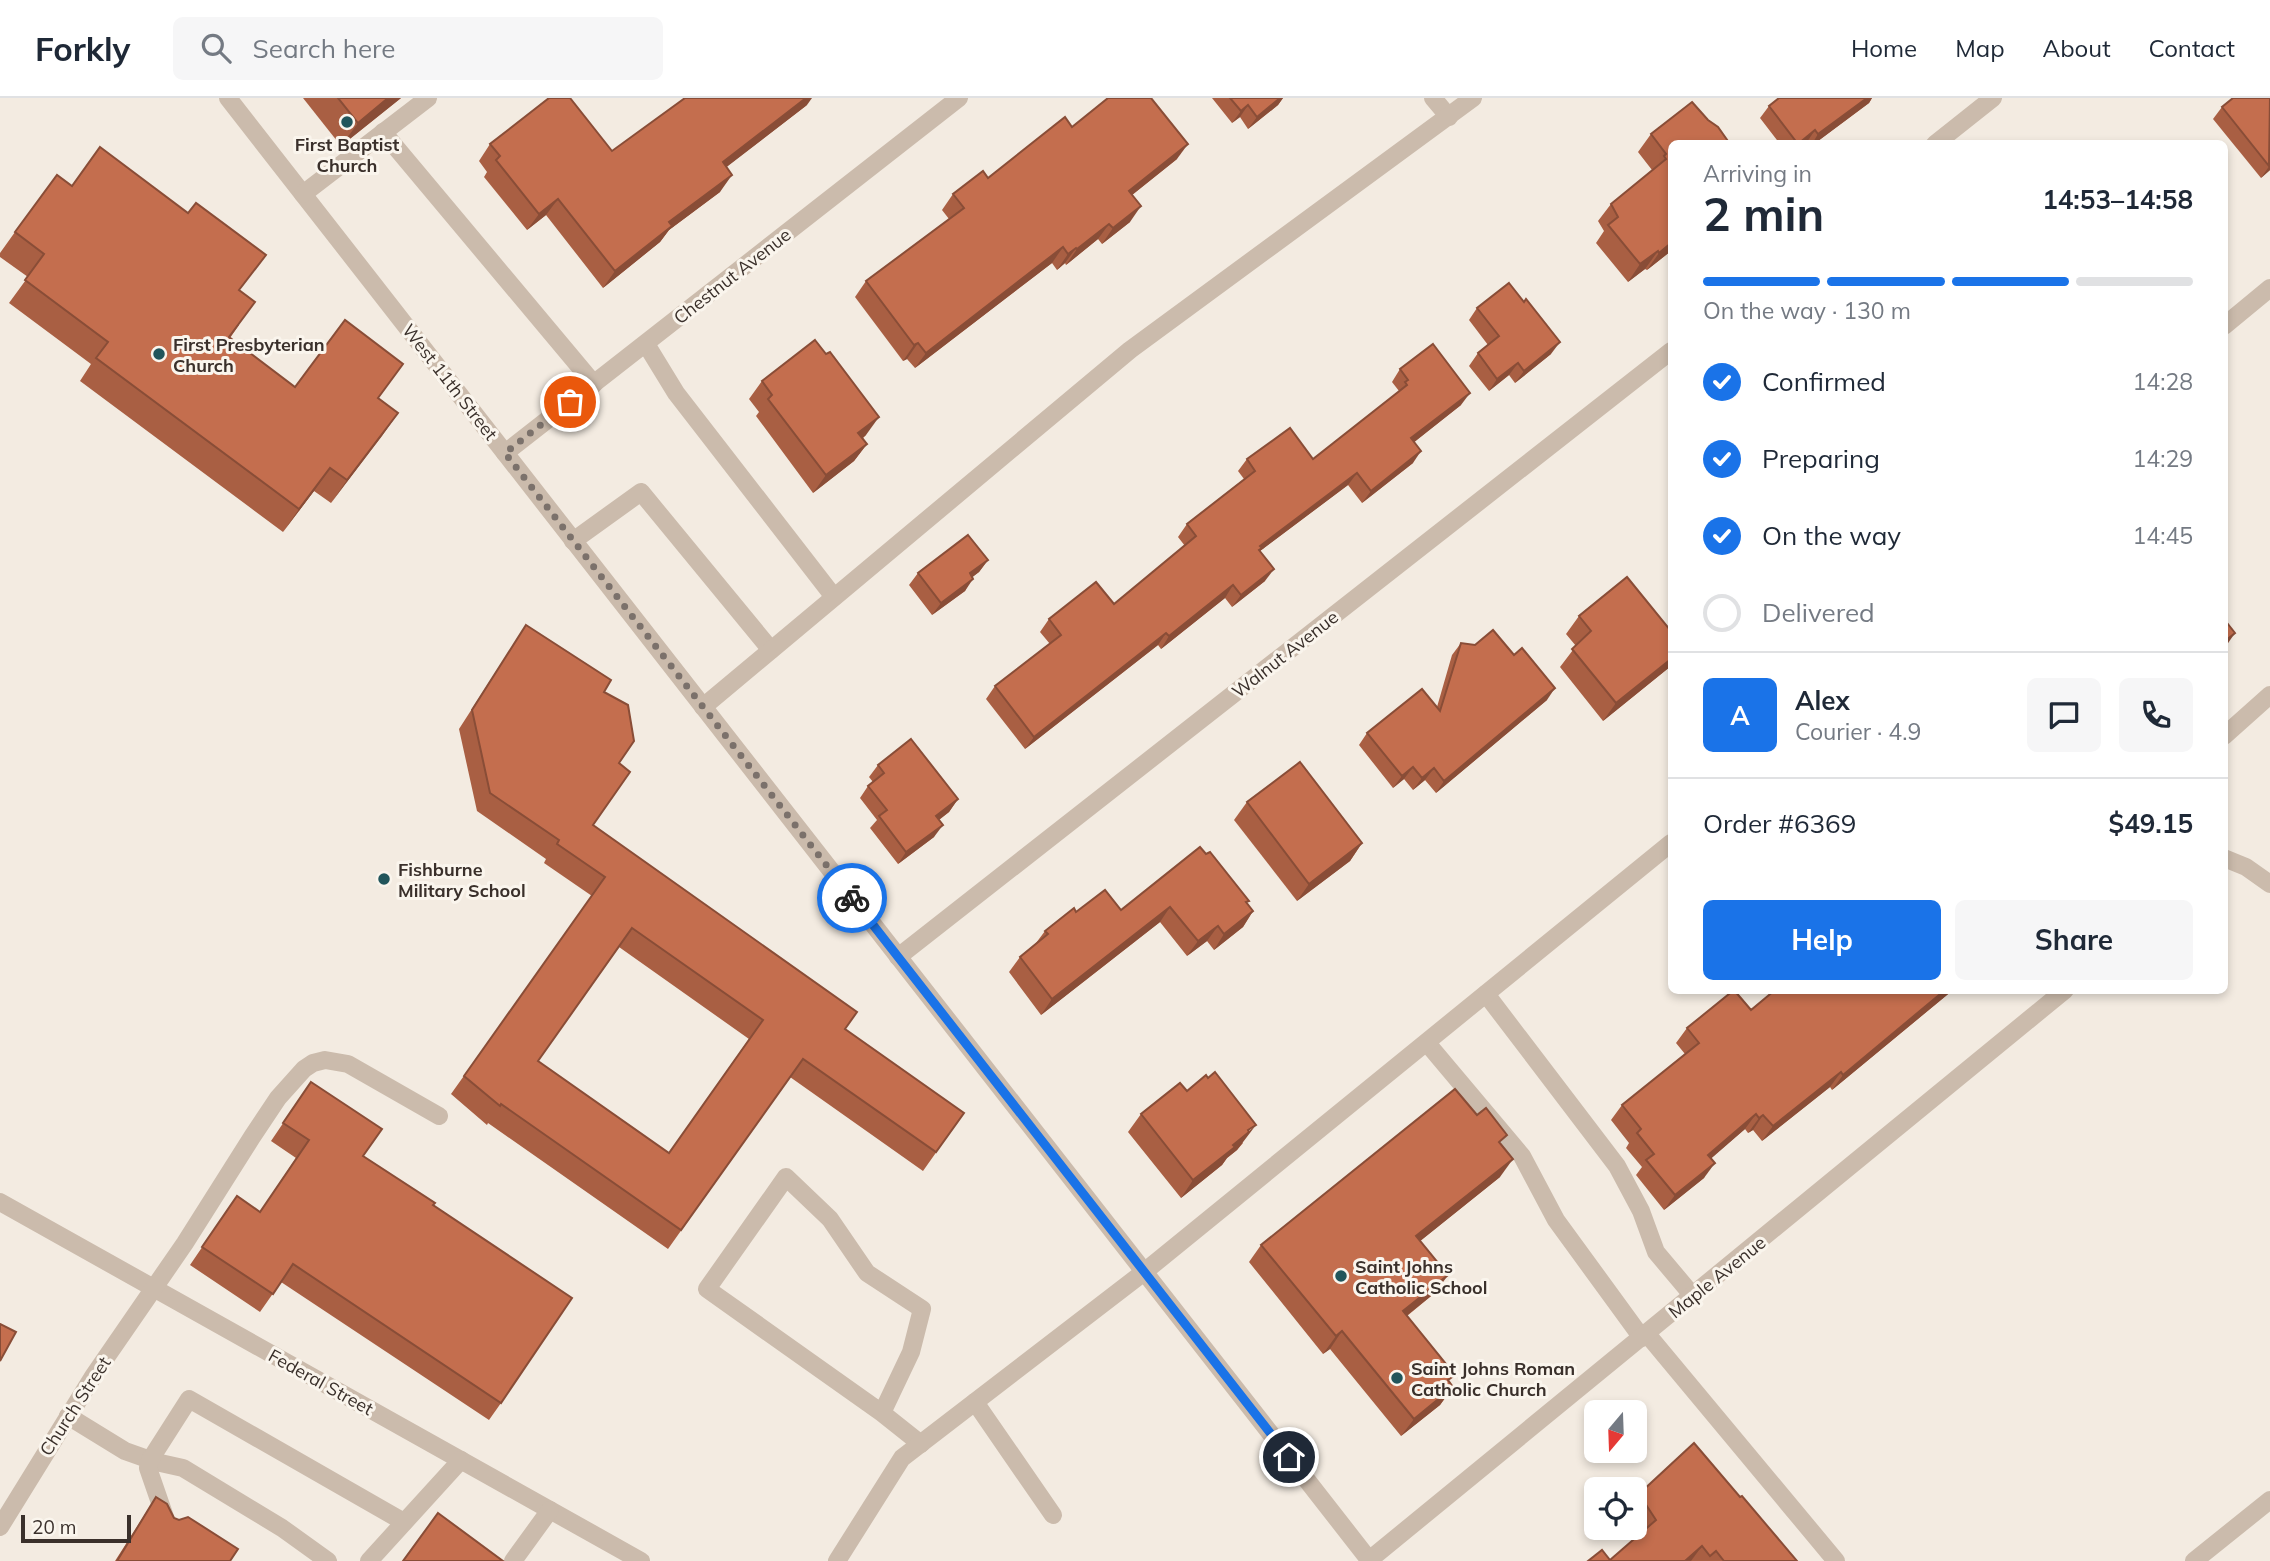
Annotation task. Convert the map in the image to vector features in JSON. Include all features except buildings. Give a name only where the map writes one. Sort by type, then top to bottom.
[{"type":"street","name":"West 11th Street","points":[[228,98],[1369,1561]]},
{"type":"street","points":[[303,194],[428,98]]},
{"type":"street","name":"Chestnut Avenue","points":[[505,453],[959,98]]},
{"type":"street","points":[[1433,98],[1449,117]]},
{"type":"street","points":[[703,707],[1130,350],[1473,98]]},
{"type":"street","points":[[1940,140],[1993,98]]},
{"type":"street","points":[[383,132],[594,384]]},
{"type":"street","points":[[2228,323],[2270,288]]},
{"type":"street","points":[[646,344],[676,393],[834,597]]},
{"type":"street","name":"Walnut Avenue","points":[[898,957],[1668,353]]},
{"type":"street","points":[[573,541],[641,492],[771,650]]},
{"type":"street","points":[[2228,732],[2270,695]]},
{"type":"street","points":[[837,1561],[902,1458],[1144,1272],[1668,845]]},
{"type":"street","points":[[2228,860],[2246,867],[2270,884]]},
{"type":"street","points":[[1486,994],[1616,1166],[1641,1211],[1656,1252],[1693,1296]]},
{"type":"street","name":"Maple Avenue","points":[[1369,1561],[2061,994]]},
{"type":"street","points":[[1427,1043],[1522,1156],[1556,1220],[1645,1336],[1836,1561]]},
{"type":"street","name":"Church Street","points":[[0,1527],[68,1416],[185,1243],[278,1098],[304,1069],[325,1060],[348,1064],[439,1116]]},
{"type":"street","points":[[882,1413],[911,1352],[922,1309],[867,1273],[830,1219],[786,1177],[707,1289],[882,1413],[920,1444]]},
{"type":"street","name":"Federal Street","points":[[0,1202],[637,1560]]},
{"type":"street","points":[[168,1527],[148,1468],[150,1460],[190,1399],[404,1522]]},
{"type":"street","points":[[975,1402],[1054,1514]]},
{"type":"street","points":[[68,1416],[125,1451],[183,1468],[282,1528],[328,1561]]},
{"type":"street","points":[[369,1561],[461,1460]]},
{"type":"street","points":[[2194,1561],[2270,1500]]},
{"type":"street","points":[[513,1561],[550,1510]]},
{"type":"way so far","points":[[570,402],[505,453],[852,898]]},
{"type":"place","name":"First Baptist Church","points":[[347,122]]},
{"type":"place","name":"First Presbyterian Church","points":[[159,354]]},
{"type":"place","name":"Fishburne Military School","points":[[384,879]]},
{"type":"place","name":"Saint Johns Catholic School","points":[[1341,1276]]},
{"type":"place","name":"Saint Johns Roman Catholic Church","points":[[1397,1378]]},
{"type":"route","points":[[852,898],[1289,1457]]}]
